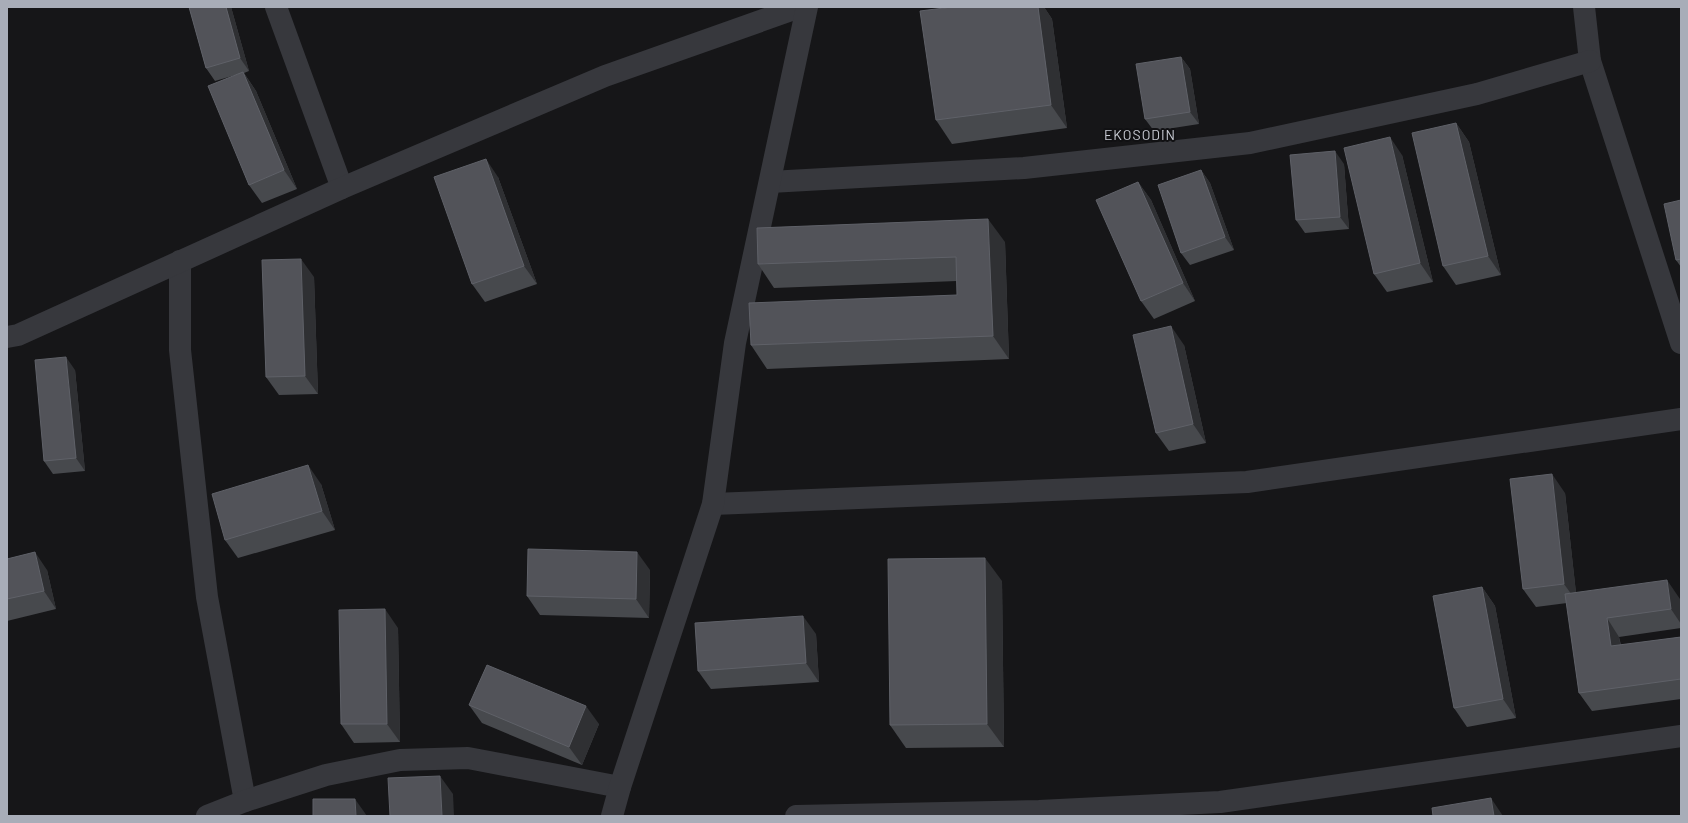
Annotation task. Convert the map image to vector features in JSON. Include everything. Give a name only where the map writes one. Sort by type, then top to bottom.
[{"type":"street","points":[[276,7],[342,188]]},
{"type":"street","points":[[7,337],[18,335],[342,188],[605,76],[800,7]]},
{"type":"street","points":[[612,816],[620,787],[713,504],[735,343],[807,7]]},
{"type":"street","points":[[1584,7],[1590,61],[1681,343]]},
{"type":"street","points":[[770,182],[1024,168],[1250,143],[1477,94],[1590,61]]},
{"type":"street","points":[[180,261],[180,350],[207,598],[244,801]]},
{"type":"street","points":[[713,504],[1247,482],[1681,420]]},
{"type":"street","points":[[796,816],[1039,811],[1220,802],[1681,736]]},
{"type":"street","points":[[207,816],[244,801],[326,775],[400,760],[468,758],[620,787]]},
{"type":"building","points":[[189,7],[226,7],[240,58],[206,68]]},
{"type":"building","points":[[952,7],[1038,7],[1051,105],[936,120],[920,11]]},
{"type":"building","points":[[1181,57],[1190,112],[1145,119],[1136,64]]},
{"type":"building","points":[[243,72],[284,170],[249,185],[208,86]]},
{"type":"building","points":[[1456,123],[1488,256],[1443,266],[1412,133]]},
{"type":"building","points":[[1390,137],[1420,263],[1374,274],[1344,148]]},
{"type":"building","points":[[1335,151],[1340,217],[1296,220],[1290,155]]},
{"type":"building","points":[[486,159],[524,266],[472,284],[434,177]]},
{"type":"building","points":[[1201,170],[1225,237],[1181,253],[1158,185]]},
{"type":"building","points":[[1138,182],[1183,283],[1141,301],[1096,200]]},
{"type":"building","points":[[1681,200],[1681,259],[1676,260],[1664,204]]},
{"type":"building","points":[[988,219],[993,336],[751,345],[749,303],[957,295],[956,257],[758,264],[757,228]]},
{"type":"building","points":[[301,259],[305,376],[266,377],[262,260]]},
{"type":"building","points":[[1171,326],[1193,424],[1156,433],[1133,335]]},
{"type":"building","points":[[66,357],[76,458],[44,461],[35,360]]},
{"type":"building","points":[[308,465],[322,511],[225,540],[212,494]]},
{"type":"building","points":[[1552,474],[1564,584],[1523,589],[1510,479]]},
{"type":"building","points":[[528,549],[637,552],[636,599],[527,596]]},
{"type":"building","points":[[35,552],[44,591],[7,599],[7,559]]},
{"type":"building","points":[[985,558],[987,724],[890,725],[888,559]]},
{"type":"building","points":[[1667,580],[1671,609],[1607,618],[1611,646],[1681,637],[1681,679],[1579,693],[1565,594]]},
{"type":"building","points":[[1482,587],[1503,699],[1454,708],[1433,596]]},
{"type":"building","points":[[385,609],[387,724],[341,724],[339,610]]},
{"type":"building","points":[[803,616],[806,663],[698,671],[695,623]]},
{"type":"building","points":[[487,665],[586,706],[569,747],[469,705]]},
{"type":"building","points":[[440,776],[442,816],[390,816],[388,778]]},
{"type":"building","points":[[1491,798],[1494,816],[1433,816],[1432,808]]},
{"type":"building","points":[[313,799],[355,799],[356,816],[313,816]]},
{"type":"district","name":"EKOSODIN","points":[[1140,135]]}]
